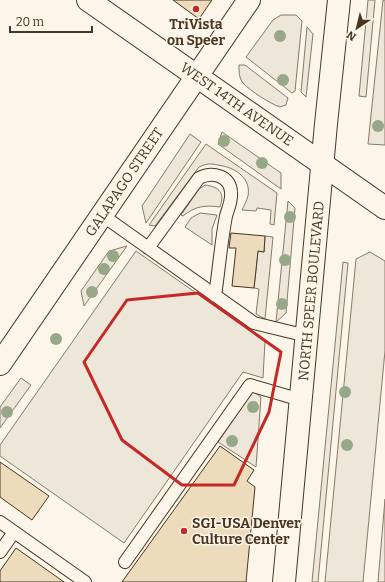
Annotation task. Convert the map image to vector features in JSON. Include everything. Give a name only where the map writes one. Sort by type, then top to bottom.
[{"type":"main road","name":"WEST 14TH AVENUE","points":[[88,0],[385,208]]},
{"type":"main road","name":"GALAPAGO STREET","points":[[0,364],[249,0]]},
{"type":"main road","name":"NORTH SPEER BOULEVARD","points":[[284,582],[322,164],[339,0]]},
{"type":"lane","points":[[148,248],[199,178],[211,174],[223,178],[230,186],[232,196],[226,217],[215,296]]},
{"type":"lane","points":[[102,215],[254,324],[307,336]]},
{"type":"lane","points":[[125,562],[250,385],[301,400]]},
{"type":"lane","points":[[0,522],[85,582]]},
{"type":"lane","points":[[0,552],[14,532]]},
{"type":"highlighted area","points":[[198,293],[281,352],[269,412],[234,485],[182,485],[122,440],[84,362],[127,300]]},
{"type":"shaded area","points":[[368,0],[375,0],[366,97],[359,96]]},
{"type":"shaded area","points":[[383,0],[385,0],[385,145],[368,144]]},
{"type":"shaded area","points":[[281,15],[296,15],[302,21],[295,91],[292,93],[246,57],[273,20]]},
{"type":"shaded area","points":[[307,27],[313,34],[306,97],[301,92]]},
{"type":"shaded area","points":[[239,65],[245,65],[288,98],[286,105],[280,107],[250,90],[241,79]]},
{"type":"shaded area","points":[[222,132],[281,173],[281,189],[218,144]]},
{"type":"shaded area","points":[[190,134],[201,142],[146,223],[142,206]]},
{"type":"shaded area","points":[[206,144],[277,193],[274,225],[270,224],[271,210],[257,208],[256,211],[242,210],[248,198],[248,190],[245,180],[238,172],[228,167],[206,164],[199,167],[155,226],[149,225]]},
{"type":"shaded area","points":[[205,185],[218,189],[222,198],[220,207],[200,207],[183,216],[181,215],[199,189]]},
{"type":"shaded area","points":[[288,201],[295,208],[286,313],[276,322]]},
{"type":"shaded area","points":[[200,213],[217,215],[212,229],[212,245],[185,227],[191,218]]},
{"type":"shaded area","points":[[265,236],[273,237],[265,319],[256,314],[259,289],[254,288],[258,251],[264,252]]},
{"type":"shaded area","points":[[127,246],[84,306],[81,291],[109,251]]},
{"type":"shaded area","points":[[136,251],[265,341],[263,378],[243,372],[124,543],[0,456],[0,445]]},
{"type":"shaded area","points":[[370,252],[385,261],[385,351],[363,582],[325,582],[356,259]]},
{"type":"shaded area","points":[[343,262],[348,263],[318,582],[312,582]]},
{"type":"shaded area","points":[[21,378],[31,385],[0,428],[0,407]]},
{"type":"shaded area","points":[[253,391],[261,397],[256,467],[218,442]]},
{"type":"shaded area","points":[[385,499],[385,582],[378,582]]},
{"type":"building","name":"TriVista on Speer","points":[[173,0],[212,0],[199,19]]},
{"type":"building","points":[[231,233],[265,236],[264,252],[258,251],[254,288],[232,286],[236,248],[229,248]]},
{"type":"building","points":[[220,446],[254,470],[247,481],[255,487],[246,582],[122,582]]},
{"type":"building","points":[[0,462],[49,496],[32,520],[0,497]]},
{"type":"building","points":[[16,548],[64,582],[0,582],[0,571]]},
{"type":"place","name":"TriVista on Speer","points":[[196,9]]},
{"type":"place","name":"SGI-USA Denver Culture Center","points":[[184,531]]}]
